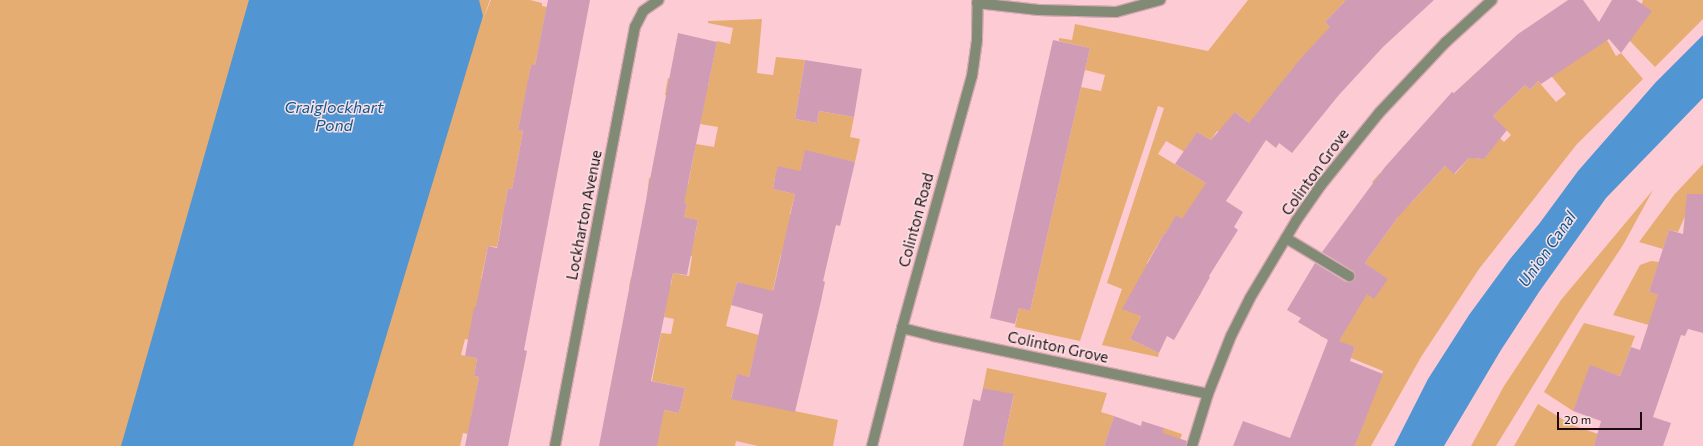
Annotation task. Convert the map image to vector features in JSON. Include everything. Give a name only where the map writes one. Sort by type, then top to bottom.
[{"type":"street","name":"Lockharton Avenue","points":[[556,446],[635,27],[643,11],[659,0]]},
{"type":"street","points":[[977,2],[1039,10],[1116,12],[1160,0]]},
{"type":"street","name":"Colinton Grove","points":[[1192,446],[1208,394],[1231,336],[1250,298],[1286,238],[1321,185],[1379,113],[1446,42],[1492,0]]},
{"type":"street","name":"Colinton Road","points":[[872,446],[902,328],[972,76],[977,39],[977,2]]},
{"type":"street","points":[[1286,238],[1349,276]]},
{"type":"street","name":"Colinton Grove","points":[[902,328],[933,336],[1208,394]]},
{"type":"shaded area","points":[[0,0],[490,0],[482,22],[491,0],[530,0],[542,3],[542,6],[547,7],[535,65],[531,65],[528,81],[573,90],[570,106],[525,97],[518,130],[523,131],[512,189],[508,188],[505,204],[520,207],[502,219],[497,247],[488,246],[481,279],[496,282],[475,341],[465,339],[461,355],[477,358],[474,376],[479,377],[468,434],[463,433],[460,446],[0,446]]},
{"type":"shaded area","points":[[1248,0],[1362,0],[1344,2],[1325,22],[1333,30],[1301,58],[1308,64],[1257,129],[1235,112],[1251,153],[1217,131],[1211,140],[1197,132],[1185,150],[1198,160],[1166,141],[1158,154],[1206,183],[1188,223],[1177,216],[1181,241],[1165,232],[1147,263],[1201,293],[1195,303],[1157,282],[1130,339],[1159,353],[1158,357],[1102,345],[1122,289],[1107,283],[1164,108],[1158,106],[1080,341],[1015,327],[1019,308],[1030,311],[1081,87],[1101,91],[1105,75],[1085,70],[1090,48],[1059,41],[1059,38],[1072,40],[1075,24],[1208,51]]},
{"type":"shaded area","points":[[1643,0],[1703,0],[1703,19],[1655,67],[1629,40]]},
{"type":"shaded area","points":[[762,19],[757,73],[773,75],[776,57],[805,60],[795,119],[817,123],[819,111],[854,117],[850,137],[860,139],[855,162],[805,151],[800,171],[775,177],[773,189],[795,194],[790,214],[810,219],[801,257],[781,254],[772,294],[737,282],[726,326],[759,335],[749,377],[737,375],[731,398],[838,420],[833,446],[758,446],[736,441],[735,446],[657,446],[647,407],[679,413],[685,388],[652,381],[661,333],[671,334],[674,319],[664,317],[668,295],[629,287],[631,277],[671,285],[673,273],[689,276],[692,256],[677,253],[695,236],[698,220],[684,217],[687,204],[647,196],[649,178],[688,185],[696,144],[714,147],[718,127],[700,124],[704,103],[665,95],[668,78],[708,86],[717,41],[730,44],[733,28],[708,23],[708,21]]},
{"type":"shaded area","points":[[1607,40],[1616,56],[1621,53],[1643,79],[1577,144],[1479,269],[1421,357],[1371,446],[1355,446],[1383,371],[1351,358],[1355,347],[1320,336],[1346,294],[1387,279],[1365,263],[1398,217],[1378,202],[1385,193],[1372,182],[1380,173],[1412,202],[1445,166],[1455,174],[1470,157],[1469,151],[1477,159],[1483,158],[1488,154],[1489,151],[1477,116],[1504,142],[1511,135],[1493,116],[1525,85],[1530,90],[1538,81],[1556,102],[1566,94],[1526,45]]},
{"type":"shaded area","points":[[1703,164],[1703,196],[1696,194],[1688,198],[1686,205],[1687,212],[1678,232],[1669,230],[1663,249],[1639,242],[1674,195]]},
{"type":"shaded area","points":[[1653,190],[1623,245],[1578,313],[1496,446],[1471,446],[1504,386],[1561,300]]},
{"type":"shaded area","points":[[1651,261],[1659,262],[1649,292],[1658,295],[1656,327],[1613,315],[1640,265]]},
{"type":"shaded area","points":[[1584,323],[1635,336],[1620,376],[1591,366],[1573,411],[1544,392]]},
{"type":"shaded area","points":[[987,368],[1107,393],[1101,412],[1114,416],[1104,446],[1003,446],[1014,395],[983,388]]},
{"type":"shaded area","points":[[1538,404],[1572,425],[1598,434],[1594,446],[1514,446]]},
{"type":"shaded area","points":[[1164,428],[1182,434],[1178,446],[1158,446]]},
{"type":"water","name":"Craiglockhart Pond","points":[[249,0],[479,0],[483,16],[353,446],[121,446]]},
{"type":"water","name":"Union Canal","points":[[1703,35],[1703,98],[1606,198],[1539,292],[1501,350],[1444,446],[1394,446],[1428,379],[1469,315],[1510,259],[1539,224],[1578,171],[1656,82]]},
{"type":"building","points":[[548,0],[590,0],[524,350],[527,351],[508,446],[465,446],[479,377],[474,376],[477,358],[465,356],[474,307],[476,307],[488,246],[497,248],[508,188],[512,189],[523,131],[518,130],[531,65],[535,65]]},
{"type":"building","points":[[1346,0],[1434,0],[1383,47],[1338,96],[1292,153],[1279,143],[1276,148],[1266,140],[1226,201],[1243,212],[1234,227],[1238,230],[1209,276],[1210,277],[1174,340],[1167,336],[1159,353],[1130,339],[1141,316],[1122,309],[1176,215],[1182,219],[1206,183],[1175,164],[1197,132],[1211,140],[1235,112],[1249,123],[1301,58],[1330,27],[1325,22]]},
{"type":"building","points":[[1568,0],[1583,0],[1599,22],[1612,0],[1636,0],[1652,11],[1621,53],[1609,39],[1541,84],[1538,81],[1530,90],[1525,85],[1493,116],[1507,130],[1484,159],[1469,158],[1454,174],[1445,166],[1398,217],[1365,263],[1388,279],[1374,299],[1367,294],[1339,341],[1355,347],[1350,361],[1383,374],[1355,446],[1233,446],[1243,421],[1290,438],[1328,340],[1298,322],[1301,318],[1287,310],[1315,263],[1346,282],[1354,280],[1355,276],[1353,271],[1322,252],[1385,167],[1452,92],[1454,93],[1518,34]]},
{"type":"building","points":[[678,33],[717,42],[684,203],[687,204],[684,217],[698,220],[687,275],[673,273],[651,381],[685,388],[679,413],[664,410],[657,446],[599,446]]},
{"type":"building","points":[[1053,40],[1090,48],[1030,311],[1019,308],[1015,324],[990,318]]},
{"type":"building","points":[[805,60],[862,69],[854,117],[819,111],[817,123],[795,119]]},
{"type":"building","points":[[805,150],[855,162],[840,226],[836,225],[823,281],[825,282],[821,301],[795,412],[731,399],[737,374],[749,377],[763,314],[731,305],[737,282],[773,291],[795,194],[773,189],[775,177],[778,166],[800,171]]},
{"type":"building","points":[[1687,194],[1703,194],[1703,333],[1688,329],[1685,336],[1681,335],[1653,417],[1671,423],[1663,446],[1594,446],[1601,421],[1573,411],[1590,365],[1620,376],[1631,347],[1640,350],[1658,295],[1649,292],[1669,230],[1683,234]]},
{"type":"building","points":[[983,388],[1014,394],[1003,446],[963,446],[973,399],[980,401]]},
{"type":"building","points":[[1114,416],[1141,426],[1142,421],[1164,428],[1163,433],[1187,441],[1186,446],[1104,446]]}]
